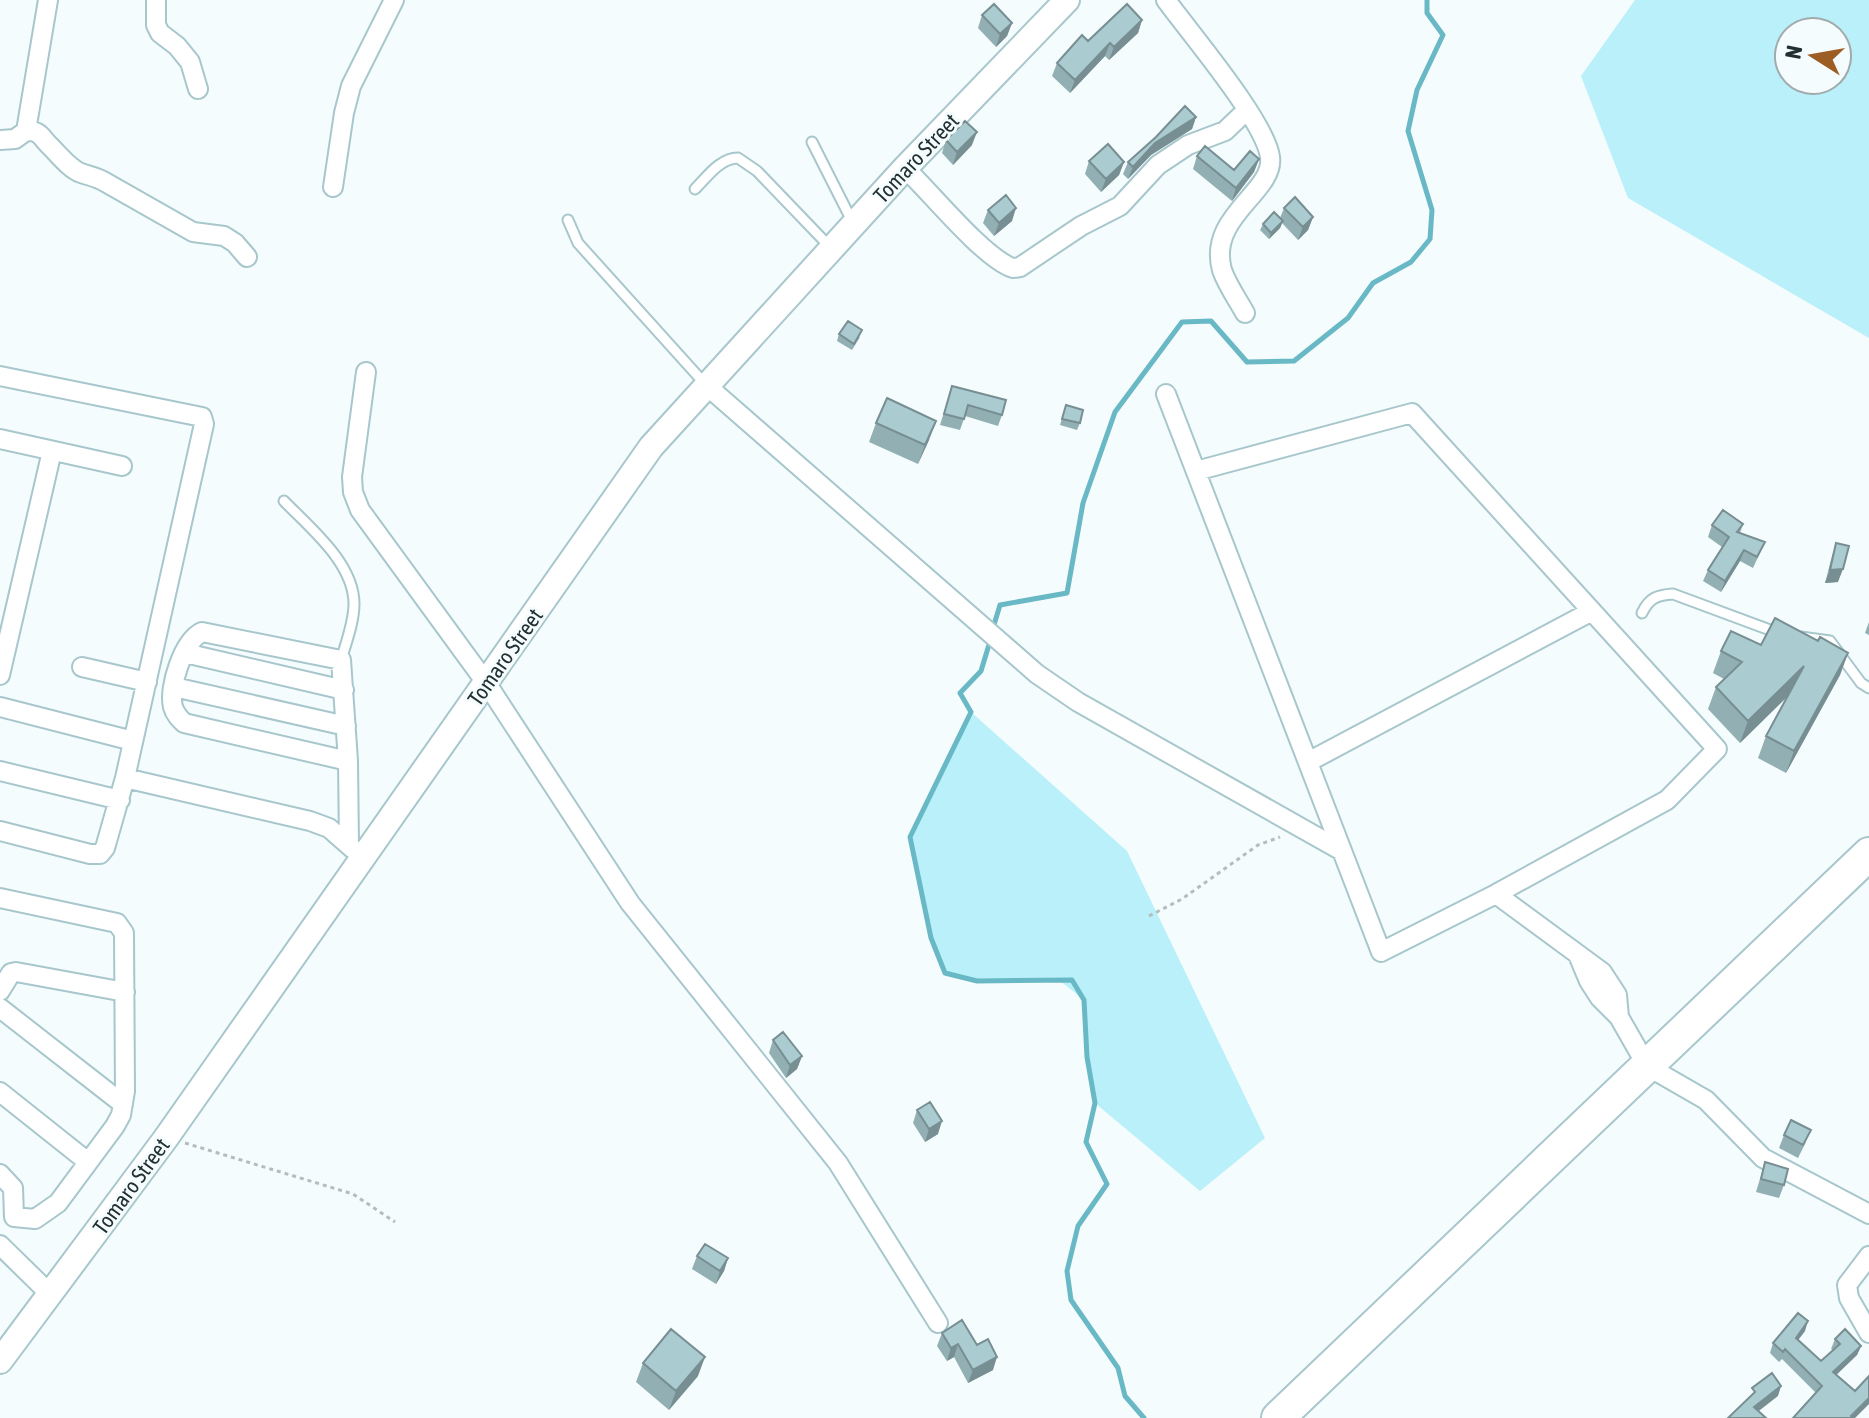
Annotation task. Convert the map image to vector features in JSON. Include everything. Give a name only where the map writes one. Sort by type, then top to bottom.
[{"type":"highway","points":[[1295,1418],[1869,854]]},
{"type":"highway","points":[[1278,1418],[1869,871]]},
{"type":"street","points":[[26,131],[48,0]]},
{"type":"street","points":[[156,0],[156,25],[160,33],[177,46],[190,62],[198,89]]},
{"type":"street","points":[[333,187],[351,86],[394,0]]},
{"type":"street","name":"Tomaro Street","points":[[0,1361],[166,1138],[356,852],[487,684],[651,447],[905,168],[1067,0]]},
{"type":"street","points":[[1166,0],[1247,110],[1270,154],[1266,177],[1240,206],[1225,231],[1220,251],[1223,271],[1245,313]]},
{"type":"street","points":[[905,168],[973,237],[1006,265],[1020,267],[1081,226],[1120,206],[1158,165],[1188,145],[1225,131],[1247,110]]},
{"type":"street","points":[[0,140],[15,139],[26,131],[35,131],[78,172],[105,182],[193,232],[224,236],[247,257]]},
{"type":"street","points":[[366,372],[352,477],[353,492],[360,510],[487,684],[630,903],[838,1163],[938,1323]]},
{"type":"street","points":[[0,376],[202,417],[203,429],[120,800],[105,848],[100,854],[0,831]]},
{"type":"street","points":[[706,385],[1037,674],[1078,702],[1342,851]]},
{"type":"street","points":[[1166,394],[1381,952],[1496,894],[1667,800],[1717,749],[1412,413],[1196,471]]},
{"type":"street","points":[[0,439],[122,466]]},
{"type":"street","points":[[0,675],[52,451]]},
{"type":"street","points":[[1308,762],[1592,611]]},
{"type":"street","points":[[348,761],[184,723],[172,705],[181,659],[191,641],[202,632],[341,660],[356,852]]},
{"type":"street","points":[[185,653],[344,690]]},
{"type":"street","points":[[82,667],[147,682]]},
{"type":"street","points":[[174,687],[346,726]]},
{"type":"street","points":[[0,707],[133,741]]},
{"type":"street","points":[[0,771],[120,800]]},
{"type":"street","points":[[125,778],[310,821],[329,828],[356,852]]},
{"type":"street","points":[[1496,894],[1578,955],[1600,998],[1619,1017],[1652,1070],[1706,1100],[1763,1158],[1869,1214]]},
{"type":"street","points":[[0,898],[117,923],[124,933],[121,1115],[58,1203],[35,1219],[14,1217]]},
{"type":"street","points":[[0,991],[11,973],[16,972],[125,992]]},
{"type":"street","points":[[0,1008],[123,1104]]},
{"type":"street","points":[[0,1092],[88,1162]]},
{"type":"street","points":[[0,1174],[13,1188],[14,1217],[0,1232]]},
{"type":"street","points":[[0,1245],[50,1294]]},
{"type":"street","points":[[1869,1256],[1847,1285],[1849,1298],[1869,1333]]},
{"type":"lane","points":[[812,142],[854,224]]},
{"type":"lane","points":[[695,189],[726,160],[733,158],[743,161],[766,180],[831,248]]},
{"type":"lane","points":[[568,220],[578,243],[706,385]]},
{"type":"lane","points":[[284,501],[329,545],[346,575],[354,604],[341,660]]},
{"type":"lane","points":[[1642,613],[1647,603],[1657,595],[1673,594],[1769,631],[1830,641],[1861,683],[1869,688]]},
{"type":"path","points":[[1149,916],[1182,899],[1258,845],[1302,829]]},
{"type":"path","points":[[166,1138],[353,1194],[395,1222]]},
{"type":"shaded area","points":[[1635,0],[1869,0],[1869,338],[1628,198],[1581,76]]},
{"type":"shaded area","points":[[971,712],[1127,851],[1265,1138],[1200,1191],[1095,1103],[1087,1057],[1084,1000],[1059,980],[977,981],[945,973],[931,938],[910,837]]},
{"type":"building","points":[[994,4],[1012,23],[1000,34],[982,15]]},
{"type":"building","points":[[1127,4],[1142,20],[1114,47],[1110,43],[1075,80],[1057,63],[1082,35],[1088,41]]},
{"type":"building","points":[[1185,106],[1196,117],[1155,143],[1133,167],[1128,162]]},
{"type":"building","points":[[965,121],[977,132],[957,152],[946,140]]},
{"type":"building","points":[[1108,144],[1124,162],[1106,179],[1089,161]]},
{"type":"building","points":[[1205,146],[1234,170],[1250,151],[1259,159],[1236,188],[1197,156]]},
{"type":"building","points":[[1006,195],[1016,208],[999,223],[988,210]]},
{"type":"building","points":[[1295,197],[1313,217],[1303,227],[1284,208]]},
{"type":"building","points":[[1274,212],[1283,221],[1271,233],[1263,224]]},
{"type":"building","points":[[848,321],[862,330],[854,344],[839,334]]},
{"type":"building","points":[[952,386],[1006,400],[1002,415],[968,405],[964,419],[944,414]]},
{"type":"building","points":[[887,398],[936,421],[925,445],[876,423]]},
{"type":"building","points":[[1066,405],[1083,410],[1080,423],[1062,419]]},
{"type":"building","points":[[1723,510],[1743,524],[1737,532],[1765,542],[1757,557],[1744,550],[1725,581],[1708,570],[1729,537],[1712,525]]},
{"type":"building","points":[[1836,543],[1849,546],[1843,569],[1830,570]]},
{"type":"building","points":[[1775,618],[1848,653],[1794,751],[1766,736],[1804,666],[1748,721],[1716,687],[1742,662],[1721,651],[1731,631],[1761,645]]},
{"type":"building","points":[[783,1032],[802,1056],[790,1065],[773,1040]]},
{"type":"building","points":[[930,1102],[942,1121],[929,1129],[917,1110]]},
{"type":"building","points":[[1791,1120],[1811,1130],[1803,1145],[1784,1135]]},
{"type":"building","points":[[1765,1162],[1788,1169],[1784,1185],[1761,1179]]},
{"type":"building","points":[[705,1244],[728,1258],[720,1271],[697,1256]]},
{"type":"building","points":[[1798,1313],[1808,1321],[1796,1338],[1821,1361],[1840,1344],[1835,1339],[1845,1329],[1861,1346],[1833,1372],[1855,1391],[1869,1376],[1869,1398],[1851,1416],[1853,1418],[1793,1418],[1822,1386],[1785,1349],[1783,1352],[1773,1343]]},
{"type":"building","points":[[962,1320],[977,1345],[988,1339],[997,1357],[973,1370],[958,1344],[951,1348],[942,1333]]},
{"type":"building","points":[[671,1329],[705,1357],[676,1391],[643,1363]]},
{"type":"building","points":[[1772,1373],[1781,1386],[1754,1407],[1766,1418],[1728,1418],[1755,1392],[1752,1388]]},
{"type":"waterway","points":[[993,628],[1000,605],[1067,593],[1083,503],[1115,412],[1182,322],[1211,321],[1247,362],[1294,361],[1348,318],[1373,283],[1411,262],[1430,239],[1432,210],[1408,131],[1417,90],[1443,35],[1427,13],[1427,0]]},
{"type":"waterway","points":[[991,638],[981,671],[960,693],[971,712],[910,837],[931,938],[945,973],[977,981],[1072,980],[1084,1000],[1087,1057],[1095,1103],[1086,1142],[1107,1184],[1078,1226],[1067,1271],[1071,1300],[1118,1368],[1125,1396],[1144,1418]]}]
